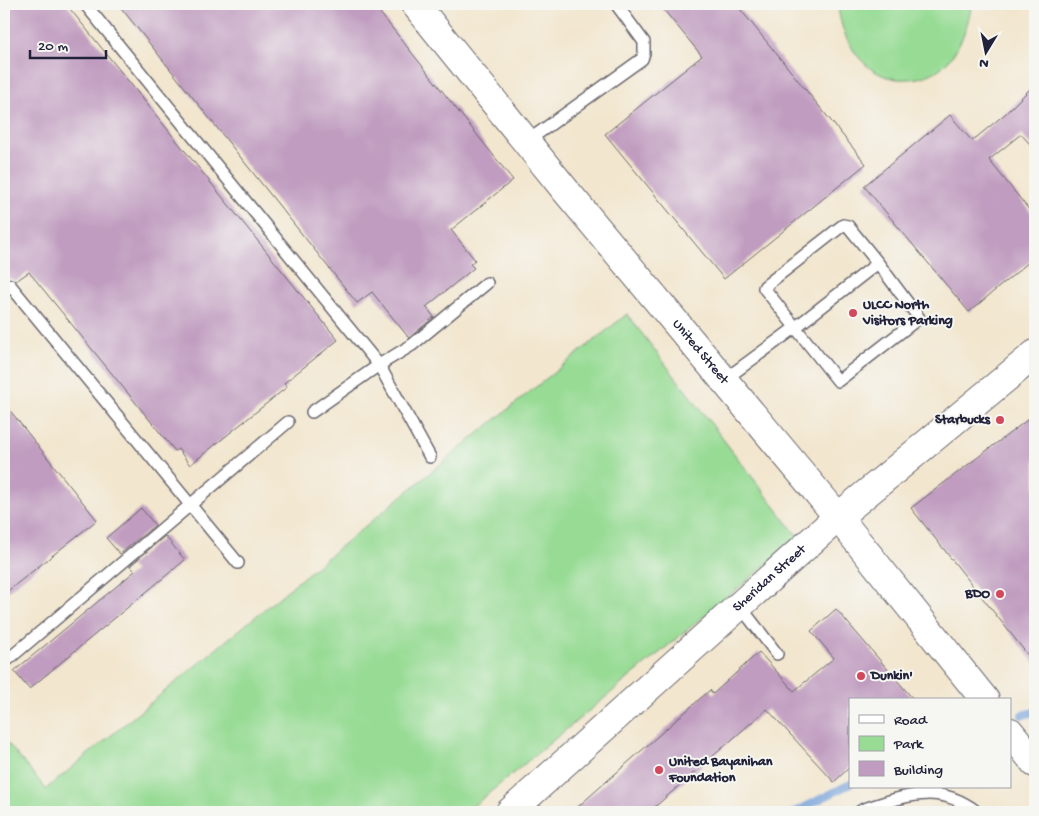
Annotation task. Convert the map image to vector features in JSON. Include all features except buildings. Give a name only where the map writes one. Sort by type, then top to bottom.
[{"type":"street","name":"United Street","points":[[415,4],[526,142],[838,517],[983,698]]},
{"type":"street","name":"Sheridan Street","points":[[510,812],[838,517],[1035,354]]},
{"type":"street","points":[[1012,735],[1035,764]]},
{"type":"lane","points":[[85,4],[379,365],[430,457]]},
{"type":"lane","points":[[526,142],[642,59],[644,42],[616,4]]},
{"type":"lane","points":[[843,225],[848,226],[919,315],[918,320],[838,381],[796,327],[764,288],[843,225]]},
{"type":"lane","points":[[724,380],[878,263]]},
{"type":"lane","points":[[312,412],[379,365],[412,345],[488,283]]},
{"type":"lane","points":[[10,286],[238,564]]},
{"type":"lane","points":[[4,663],[288,422]]},
{"type":"lane","points":[[740,606],[778,654]]},
{"type":"lane","points":[[859,812],[906,796],[939,794],[963,802],[977,812]]},
{"type":"green space","points":[[838,4],[972,4],[959,45],[949,60],[931,74],[908,79],[893,78],[880,74],[868,67],[858,57],[844,32]]},
{"type":"green space","points":[[627,314],[799,538],[466,812],[4,812],[4,739],[46,789],[476,435]]},
{"type":"waterway","points":[[1022,715],[1035,712]]},
{"type":"waterway","points":[[795,812],[849,785]]},
{"type":"place","name":"ULCC North Visitors Parking","points":[[853,313]]},
{"type":"place","name":"Starbucks","points":[[1000,420]]},
{"type":"place","name":"BDO","points":[[1000,594]]},
{"type":"place","name":"Dunkin'","points":[[861,676]]},
{"type":"place","name":"United Bayanihan Foundation","points":[[659,770]]}]
